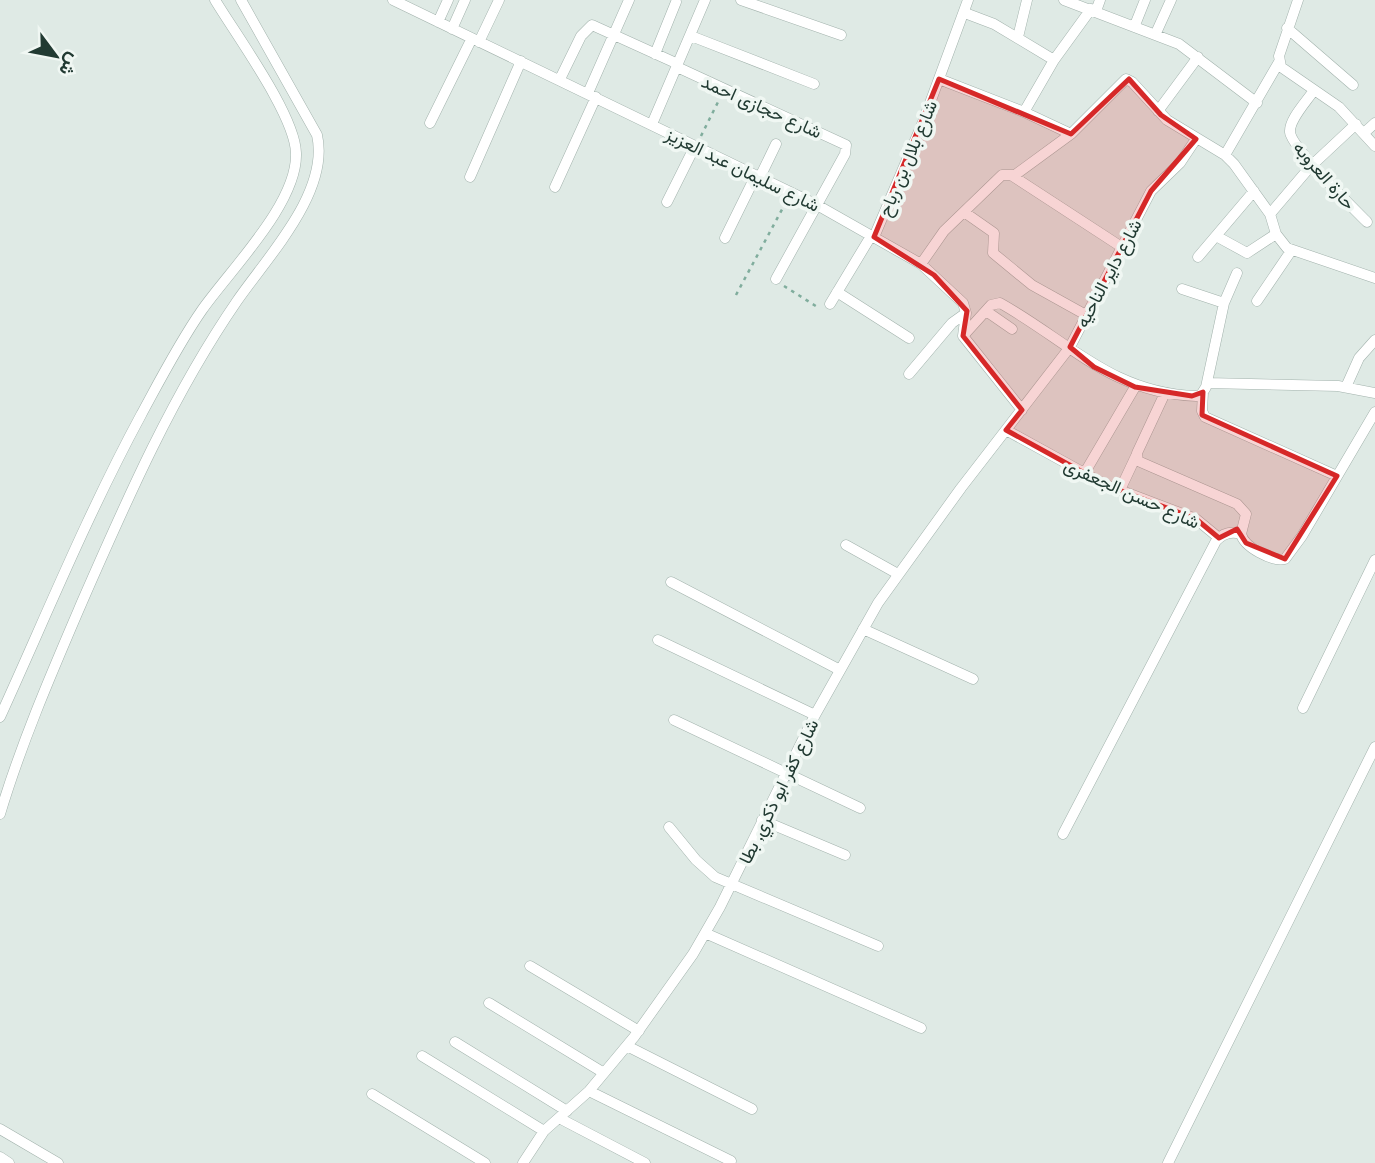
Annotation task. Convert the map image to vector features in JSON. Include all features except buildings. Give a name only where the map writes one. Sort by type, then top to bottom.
[{"type":"street","points":[[0,717],[90,513],[143,411],[201,312],[271,216],[292,180],[296,151],[290,125],[215,0]]},
{"type":"street","points":[[0,814],[32,719],[121,513],[159,436],[235,304],[314,185],[320,156],[317,135],[241,0]]},
{"type":"street","name":"شارع سليمان عبد العزيز","points":[[393,0],[652,124],[694,148],[817,205],[921,264],[959,298],[966,313]]},
{"type":"street","points":[[438,22],[448,0]]},
{"type":"street","points":[[452,29],[465,0]]},
{"type":"street","points":[[430,123],[499,0]]},
{"type":"street","points":[[555,187],[629,0]]},
{"type":"street","points":[[652,124],[705,0]]},
{"type":"street","points":[[741,0],[841,35]]},
{"type":"street","name":"شارع بلال بن رباح","points":[[830,304],[872,236],[939,79],[968,0]]},
{"type":"street","points":[[1018,37],[1027,0]]},
{"type":"street","points":[[1064,0],[1156,33],[1198,57],[1256,103]]},
{"type":"street","points":[[1024,111],[1054,60],[1100,0]]},
{"type":"street","points":[[1135,24],[1145,0]]},
{"type":"street","points":[[1156,33],[1171,0]]},
{"type":"street","points":[[1225,155],[1279,62],[1287,28],[1298,0]]},
{"type":"street","points":[[655,54],[676,2]]},
{"type":"street","points":[[965,13],[1018,37],[1054,60]]},
{"type":"street","name":"شارع حجازى احمد","points":[[560,79],[581,36],[589,26],[597,26],[846,145],[845,154],[817,205]]},
{"type":"street","points":[[1287,28],[1353,85]]},
{"type":"street","points":[[691,36],[814,84]]},
{"type":"street","points":[[1158,111],[1198,57]]},
{"type":"street","points":[[470,177],[521,61]]},
{"type":"street","points":[[1279,62],[1285,71],[1314,90],[1356,124],[1375,146]]},
{"type":"street","name":"شارع بلال بن رباح","points":[[939,79],[1024,111],[1071,134]]},
{"type":"street","points":[[921,264],[944,232],[1002,175],[1015,175],[1071,134],[1126,79],[1132,82],[1158,111],[1196,139],[1225,155],[1255,191],[1270,214],[1276,234],[1291,251],[1375,278]]},
{"type":"street","name":"حارة العروبه","points":[[1314,90],[1290,132],[1312,165],[1367,222]]},
{"type":"street","points":[[1364,133],[1375,123]]},
{"type":"street","points":[[1270,214],[1312,165],[1356,124]]},
{"type":"street","name":"شارع داير الناحيه","points":[[1022,410],[1070,346],[1151,191],[1180,163],[1196,139]]},
{"type":"street","points":[[725,238],[776,144]]},
{"type":"street","points":[[667,202],[694,148]]},
{"type":"street","points":[[1010,174],[1120,246]]},
{"type":"street","points":[[1198,257],[1255,191]]},
{"type":"street","points":[[776,279],[817,205]]},
{"type":"street","points":[[964,212],[994,233],[993,253],[1008,267],[1086,315]]},
{"type":"street","points":[[1216,236],[1247,253],[1276,234]]},
{"type":"street","points":[[1257,301],[1291,251]]},
{"type":"street","points":[[1237,273],[1224,303],[1202,411],[1210,420],[1337,476]]},
{"type":"street","points":[[1182,289],[1224,303]]},
{"type":"street","points":[[837,292],[909,338]]},
{"type":"street","points":[[963,336],[986,311],[1000,303],[1070,346],[1094,367],[1135,387],[1196,396],[1205,387],[1346,387],[1375,393]]},
{"type":"street","points":[[986,311],[1012,328]]},
{"type":"street","points":[[966,313],[963,336],[1022,410]]},
{"type":"street","points":[[909,374],[952,323],[966,313]]},
{"type":"street","points":[[1346,387],[1359,358],[1375,341]]},
{"type":"street","points":[[1084,474],[1135,387]]},
{"type":"street","points":[[1120,490],[1165,393]]},
{"type":"street","name":"شارع كفر ابو ذكري, بطا","points":[[523,1163],[544,1131],[589,1091],[639,1031],[705,933],[815,715],[863,629],[898,574],[1022,410]]},
{"type":"street","points":[[1136,456],[1140,464],[1237,505],[1246,514],[1241,534],[1246,544],[1278,560],[1284,559],[1375,412]]},
{"type":"street","name":"شارع حسن الجعفرى","points":[[1006,430],[1084,474],[1187,515],[1219,538]]},
{"type":"street","points":[[1063,834],[1207,554],[1219,538],[1230,533],[1241,534]]},
{"type":"street","points":[[846,545],[898,574]]},
{"type":"street","points":[[1303,708],[1375,560]]},
{"type":"street","points":[[671,582],[840,670]]},
{"type":"street","points":[[863,629],[973,679]]},
{"type":"street","points":[[658,640],[815,715]]},
{"type":"street","points":[[674,720],[860,808]]},
{"type":"street","points":[[1168,1163],[1375,747]]},
{"type":"street","points":[[761,820],[845,855]]},
{"type":"street","points":[[669,827],[705,870],[731,886],[878,946]]},
{"type":"street","points":[[705,933],[921,1028]]},
{"type":"street","points":[[530,966],[639,1031]]},
{"type":"street","points":[[489,1003],[604,1073]]},
{"type":"street","points":[[454,1042],[567,1111]]},
{"type":"street","points":[[627,1046],[752,1109]]},
{"type":"street","points":[[422,1056],[544,1131]]},
{"type":"street","points":[[589,1091],[732,1161]]},
{"type":"street","points":[[372,1094],[485,1163]]},
{"type":"street","points":[[559,1118],[645,1163]]},
{"type":"street","points":[[0,1129],[58,1163]]},
{"type":"street","points":[[0,1157],[9,1163]]},
{"type":"path","points":[[694,148],[725,89]]},
{"type":"path","points":[[736,295],[791,193]]},
{"type":"path","points":[[776,279],[820,309],[830,304]]},
{"type":"highlighted area","points":[[939,79],[1071,134],[1129,79],[1161,115],[1196,139],[1151,191],[1070,347],[1094,367],[1135,387],[1192,396],[1203,392],[1202,415],[1337,476],[1285,559],[1246,543],[1237,529],[1219,538],[1196,519],[1106,485],[1006,430],[1022,410],[963,336],[967,311],[934,275],[874,237]]}]
